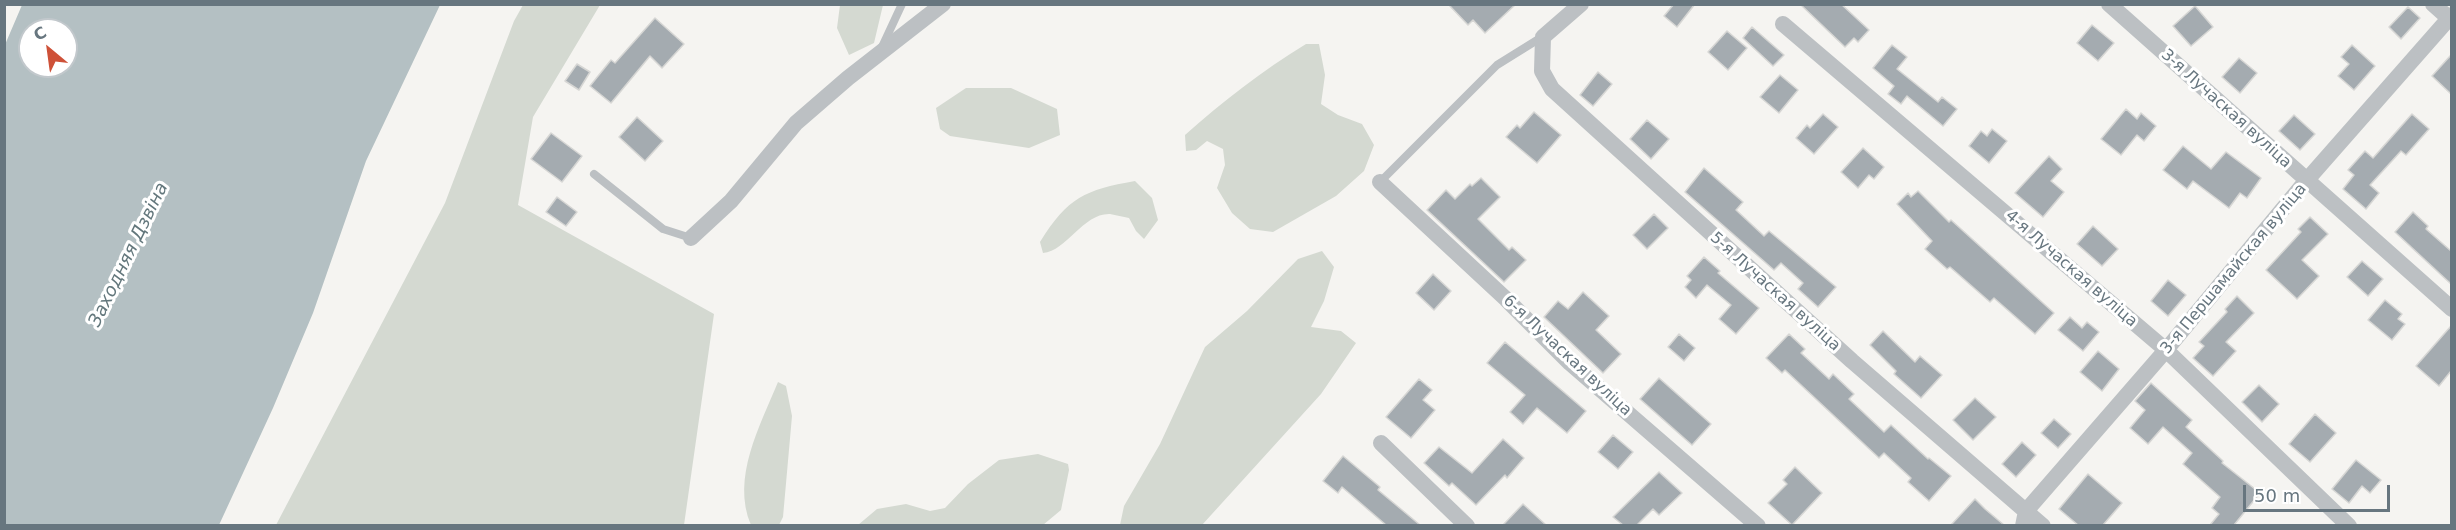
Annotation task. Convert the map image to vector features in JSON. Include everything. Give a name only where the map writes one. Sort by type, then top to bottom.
[{"type":"street","points":[[691,238],[731,201],[796,123],[943,4]]},
{"type":"street","points":[[1543,37],[1581,4]]},
{"type":"street","name":"3-я Лучаская вуліца","points":[[2109,4],[2451,309]]},
{"type":"street","points":[[2433,4],[2450,18]]},
{"type":"street","name":"3-я Першамайская вуліца","points":[[2024,518],[2306,181],[2450,18]]},
{"type":"street","name":"4-я Лучаская вуліца","points":[[1783,24],[2166,350],[2349,525]]},
{"type":"street","name":"5-я Лучаская вуліца","points":[[1543,37],[1542,71],[1552,89],[2024,518],[2043,525]]},
{"type":"street","name":"6-я Лучаская вуліца","points":[[1380,182],[1570,363],[1732,506],[1758,525]]},
{"type":"street","points":[[1381,443],[1467,525]]},
{"type":"lane","points":[[878,56],[902,4]]},
{"type":"lane","points":[[1380,182],[1497,65],[1543,37]]},
{"type":"lane","points":[[594,174],[663,229],[691,238]]},
{"type":"shaded area","points":[[523,5],[600,5],[533,117],[518,205],[714,314],[684,525],[276,525],[445,203],[514,21]]},
{"type":"shaded area","points":[[840,5],[883,5],[874,43],[849,55],[837,28]]},
{"type":"shaded area","points":[[1306,44],[1319,44],[1325,75],[1321,104],[1338,115],[1362,124],[1374,145],[1364,171],[1336,196],[1273,232],[1250,229],[1232,213],[1217,188],[1225,165],[1223,149],[1207,141],[1196,150],[1186,151],[1185,135],[1243,87]]},
{"type":"shaded area","points":[[966,88],[1011,88],[1057,109],[1060,135],[1029,148],[950,136],[940,129],[936,108]]},
{"type":"shaded area","points":[[1135,181],[1152,198],[1158,220],[1144,239],[1136,231],[1129,218],[1110,214],[1100,215],[1083,225],[1060,246],[1043,253],[1040,242],[1069,205],[1090,192]]},
{"type":"shaded area","points":[[1322,251],[1334,267],[1324,301],[1311,327],[1341,331],[1356,343],[1321,394],[1202,525],[1120,525],[1124,506],[1160,444],[1205,347],[1247,311],[1298,259]]},
{"type":"shaded area","points":[[778,382],[786,386],[792,416],[783,517],[779,525],[751,525],[744,489],[746,471],[756,434]]},
{"type":"shaded area","points":[[1038,454],[1068,464],[1069,470],[1061,510],[1043,525],[858,525],[877,509],[906,504],[930,511],[945,508],[968,484],[999,460]]},
{"type":"water","name":"Заходняя Дзвіна","points":[[22,5],[440,5],[366,161],[313,313],[273,408],[219,525],[5,525],[4,47]]},
{"type":"building","points":[[1448,4],[1516,4],[1485,33],[1473,20],[1468,25]]},
{"type":"building","points":[[1674,4],[1695,4],[1677,27],[1664,16]]},
{"type":"building","points":[[1800,4],[1841,4],[1869,30],[1858,42],[1854,38],[1845,47]]},
{"type":"building","points":[[2195,6],[2213,27],[2191,46],[2173,26]]},
{"type":"building","points":[[2408,7],[2420,18],[2401,39],[2389,27]]},
{"type":"building","points":[[655,18],[684,44],[662,68],[650,56],[611,103],[590,86],[611,60],[615,63]]},
{"type":"building","points":[[2092,25],[2114,43],[2098,61],[2077,43]]},
{"type":"building","points":[[1752,27],[1784,55],[1773,66],[1743,38]]},
{"type":"building","points":[[1727,31],[1747,48],[1728,70],[1708,52]]},
{"type":"building","points":[[1892,45],[1907,57],[1897,69],[1938,102],[1942,97],[1957,109],[1943,126],[1907,96],[1901,104],[1888,94],[1894,86],[1873,68]]},
{"type":"building","points":[[2352,45],[2375,66],[2354,90],[2338,76],[2349,64],[2341,57]]},
{"type":"building","points":[[2451,55],[2451,94],[2432,76]]},
{"type":"building","points":[[2239,58],[2257,73],[2240,93],[2222,77]]},
{"type":"building","points":[[577,64],[590,72],[579,90],[565,81]]},
{"type":"building","points":[[1598,72],[1612,84],[1593,106],[1580,95]]},
{"type":"building","points":[[1780,75],[1798,90],[1779,113],[1760,97]]},
{"type":"building","points":[[2126,109],[2137,119],[2141,113],[2156,126],[2144,141],[2137,135],[2121,155],[2101,139]]},
{"type":"building","points":[[1534,112],[1561,135],[1537,163],[1506,137],[1517,125],[1520,128]]},
{"type":"building","points":[[1823,114],[1838,127],[1814,154],[1796,138],[1807,125],[1810,128]]},
{"type":"building","points":[[2412,114],[2429,129],[2406,155],[2401,151],[2370,185],[2379,193],[2366,209],[2343,189],[2354,175],[2348,170],[2365,151],[2373,158]]},
{"type":"building","points":[[2294,115],[2315,134],[2300,150],[2279,131]]},
{"type":"building","points":[[637,117],[663,141],[645,161],[619,137]]},
{"type":"building","points":[[1647,120],[1669,139],[1651,159],[1630,139]]},
{"type":"building","points":[[1992,129],[2007,141],[1989,163],[1969,146],[1981,131],[1987,136]]},
{"type":"building","points":[[551,133],[582,156],[562,182],[531,159]]},
{"type":"building","points":[[2183,146],[2211,169],[2226,152],[2261,178],[2247,198],[2240,193],[2229,208],[2193,181],[2187,189],[2163,170]]},
{"type":"building","points":[[1863,148],[1884,167],[1874,179],[1869,175],[1858,188],[1841,172]]},
{"type":"building","points":[[2049,156],[2062,169],[2051,181],[2064,192],[2043,217],[2015,193]]},
{"type":"building","points":[[1704,168],[1743,202],[1736,210],[1764,236],[1769,231],[1836,287],[1818,307],[1798,289],[1803,283],[1781,263],[1774,270],[1685,192]]},
{"type":"building","points":[[1481,178],[1500,197],[1478,219],[1509,250],[1512,247],[1526,260],[1504,282],[1427,210],[1446,190],[1455,199],[1470,184],[1472,186]]},
{"type":"building","points":[[1918,191],[1949,222],[1951,220],[2054,313],[2035,334],[1994,298],[1990,302],[1950,267],[1947,269],[1925,249],[1932,241],[1897,204],[1908,193],[1911,197]]},
{"type":"building","points":[[557,197],[577,212],[566,226],[546,212]]},
{"type":"building","points":[[2413,212],[2428,226],[2426,229],[2451,251],[2451,284],[2395,232]]},
{"type":"building","points":[[1654,214],[1668,228],[1647,249],[1633,235]]},
{"type":"building","points":[[2310,217],[2328,234],[2302,260],[2319,276],[2297,299],[2266,270],[2301,232],[2298,229]]},
{"type":"building","points":[[2093,226],[2118,249],[2102,266],[2077,244]]},
{"type":"building","points":[[1704,257],[1720,271],[1718,273],[1759,308],[1736,334],[1719,319],[1731,305],[1707,285],[1696,298],[1685,287],[1691,280],[1687,276]]},
{"type":"building","points":[[2362,261],[2383,279],[2368,296],[2347,277]]},
{"type":"building","points":[[1433,274],[1451,291],[1434,310],[1416,293]]},
{"type":"building","points":[[2168,280],[2186,295],[2168,316],[2151,301]]},
{"type":"building","points":[[1583,292],[1609,316],[1596,330],[1621,354],[1603,373],[1544,317],[1558,301],[1568,309]]},
{"type":"building","points":[[2237,296],[2254,313],[2226,342],[2236,351],[2213,376],[2193,358],[2204,346],[2199,342],[2227,312],[2225,309]]},
{"type":"building","points":[[2385,300],[2402,314],[2398,319],[2405,324],[2392,340],[2368,320]]},
{"type":"building","points":[[2070,317],[2082,328],[2087,322],[2099,332],[2083,351],[2058,330]]},
{"type":"building","points":[[2451,326],[2451,371],[2439,386],[2416,366]]},
{"type":"building","points":[[1883,331],[1915,362],[1920,356],[1942,375],[1921,398],[1894,374],[1896,371],[1870,345]]},
{"type":"building","points":[[1679,334],[1695,348],[1684,361],[1668,347]]},
{"type":"building","points":[[1789,334],[1805,349],[1801,353],[1829,379],[1833,374],[1854,394],[1849,399],[1884,432],[1891,425],[1928,459],[1951,476],[1929,501],[1908,482],[1911,478],[1884,453],[1879,458],[1785,370],[1782,373],[1766,358]]},
{"type":"building","points":[[1505,342],[1586,411],[1567,433],[1537,408],[1523,424],[1510,412],[1525,395],[1487,363]]},
{"type":"building","points":[[2098,351],[2119,369],[2102,391],[2080,372]]},
{"type":"building","points":[[1659,378],[1711,424],[1692,445],[1640,399]]},
{"type":"building","points":[[1419,379],[1432,390],[1423,400],[1435,410],[1411,438],[1386,417]]},
{"type":"building","points":[[2151,383],[2192,420],[2186,427],[2223,461],[2222,463],[2260,493],[2234,525],[2210,525],[2219,514],[2212,508],[2220,497],[2183,464],[2192,453],[2163,427],[2148,444],[2130,428],[2145,410],[2135,401]]},
{"type":"building","points":[[2259,385],[2279,404],[2262,422],[2242,402]]},
{"type":"building","points":[[1975,398],[1996,417],[1973,440],[1953,420]]},
{"type":"building","points":[[2315,414],[2336,433],[2310,462],[2289,444]]},
{"type":"building","points":[[2054,419],[2071,434],[2058,448],[2041,433]]},
{"type":"building","points":[[1613,435],[1633,452],[1618,469],[1598,452]]},
{"type":"building","points":[[1503,439],[1524,458],[1507,478],[1505,475],[1476,505],[1452,483],[1449,486],[1424,463],[1439,447],[1472,473]]},
{"type":"building","points":[[2022,442],[2036,455],[2016,477],[2002,464]]},
{"type":"building","points":[[1343,456],[1380,487],[1378,490],[1420,525],[1386,525],[1342,487],[1338,493],[1323,481]]},
{"type":"building","points":[[2356,460],[2381,480],[2370,493],[2362,486],[2349,503],[2332,489]]},
{"type":"building","points":[[1795,467],[1822,493],[1792,525],[1768,503],[1787,484],[1783,480]]},
{"type":"building","points":[[1659,472],[1682,493],[1659,515],[1653,509],[1637,525],[1623,525],[1613,517]]},
{"type":"building","points":[[2088,474],[2122,503],[2103,525],[2078,525],[2059,509]]},
{"type":"building","points":[[1975,499],[1985,509],[2004,525],[1951,525]]},
{"type":"building","points":[[1523,504],[1546,525],[1503,525]]}]
